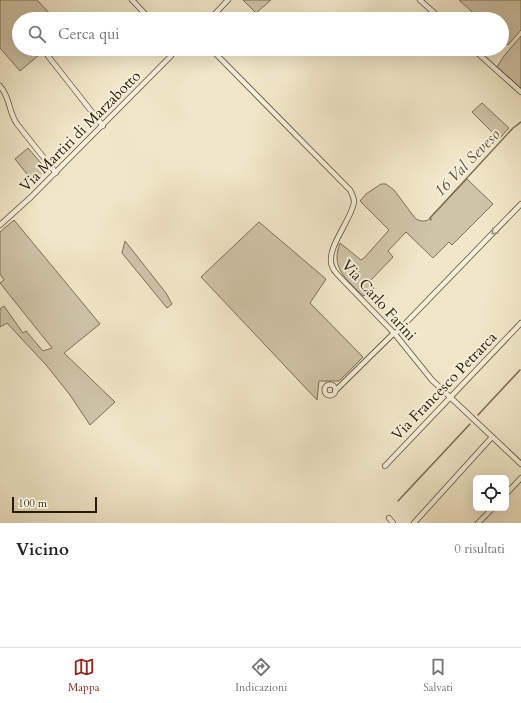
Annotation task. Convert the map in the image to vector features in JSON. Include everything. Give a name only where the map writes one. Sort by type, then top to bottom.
[{"type":"street","points":[[132,0],[143,12]]},
{"type":"street","points":[[217,12],[228,0]]},
{"type":"street","points":[[420,0],[433,12]]},
{"type":"street","points":[[48,56],[103,126]]},
{"type":"street","name":"Via Martiri di Marzabotto","points":[[0,225],[31,198],[170,56]]},
{"type":"street","name":"Via Carlo Farini","points":[[217,56],[350,190],[354,203],[332,252],[332,266],[337,274],[394,334],[426,374],[521,464]]},
{"type":"street","points":[[481,56],[521,92]]},
{"type":"street","points":[[0,86],[7,96],[12,115],[17,124],[56,173]]},
{"type":"street","points":[[345,381],[327,385],[324,388],[324,392],[330,396],[334,394],[345,381],[394,334],[521,204]]},
{"type":"street","name":"Via Francesco Petrarca","points":[[385,466],[521,323]]},
{"type":"street","points":[[332,385],[336,391]]},
{"type":"street","points":[[414,523],[492,437]]},
{"type":"street","points":[[509,491],[521,478]]},
{"type":"street","points":[[478,523],[490,511]]},
{"type":"street","points":[[389,518],[393,523]]},
{"type":"shaded area","points":[[0,0],[37,0],[48,12],[12,12],[12,56],[38,56],[20,71],[0,48]]},
{"type":"shaded area","points":[[243,0],[271,0],[257,12],[255,12]]},
{"type":"shaded area","points":[[459,0],[521,0],[521,30],[509,44],[509,12],[472,12]]},
{"type":"shaded area","points":[[521,36],[521,88],[497,67],[504,56],[509,56],[509,50]]},
{"type":"shaded area","points":[[482,103],[509,128],[499,139],[472,112]]},
{"type":"shaded area","points":[[28,148],[47,170],[34,183],[15,159]]},
{"type":"shaded area","points":[[467,179],[493,204],[452,245],[449,242],[433,258],[406,232],[388,251],[393,257],[371,280],[374,290],[363,296],[346,279],[337,260],[337,252],[340,243],[361,260],[389,230],[360,201],[366,194],[381,184],[386,184],[394,190],[415,218],[424,221],[428,220]]},
{"type":"shaded area","points":[[14,220],[100,324],[64,353],[115,402],[90,425],[70,395],[47,366],[7,323],[0,327],[0,309],[4,306],[23,333],[26,331],[43,351],[52,348],[0,283],[4,280],[0,274],[0,232]]},
{"type":"shaded area","points":[[259,222],[326,279],[310,303],[363,357],[339,381],[319,381],[317,400],[201,277]]},
{"type":"shaded area","points":[[125,241],[166,293],[172,304],[167,308],[122,253]]},
{"type":"waterway","name":"16 Val Seveso","points":[[431,220],[430,218],[513,128],[521,122]]},
{"type":"waterway","name":"16 Val Seveso","points":[[478,415],[520,370]]},
{"type":"waterway","name":"16 Val Seveso","points":[[398,501],[470,424]]}]
